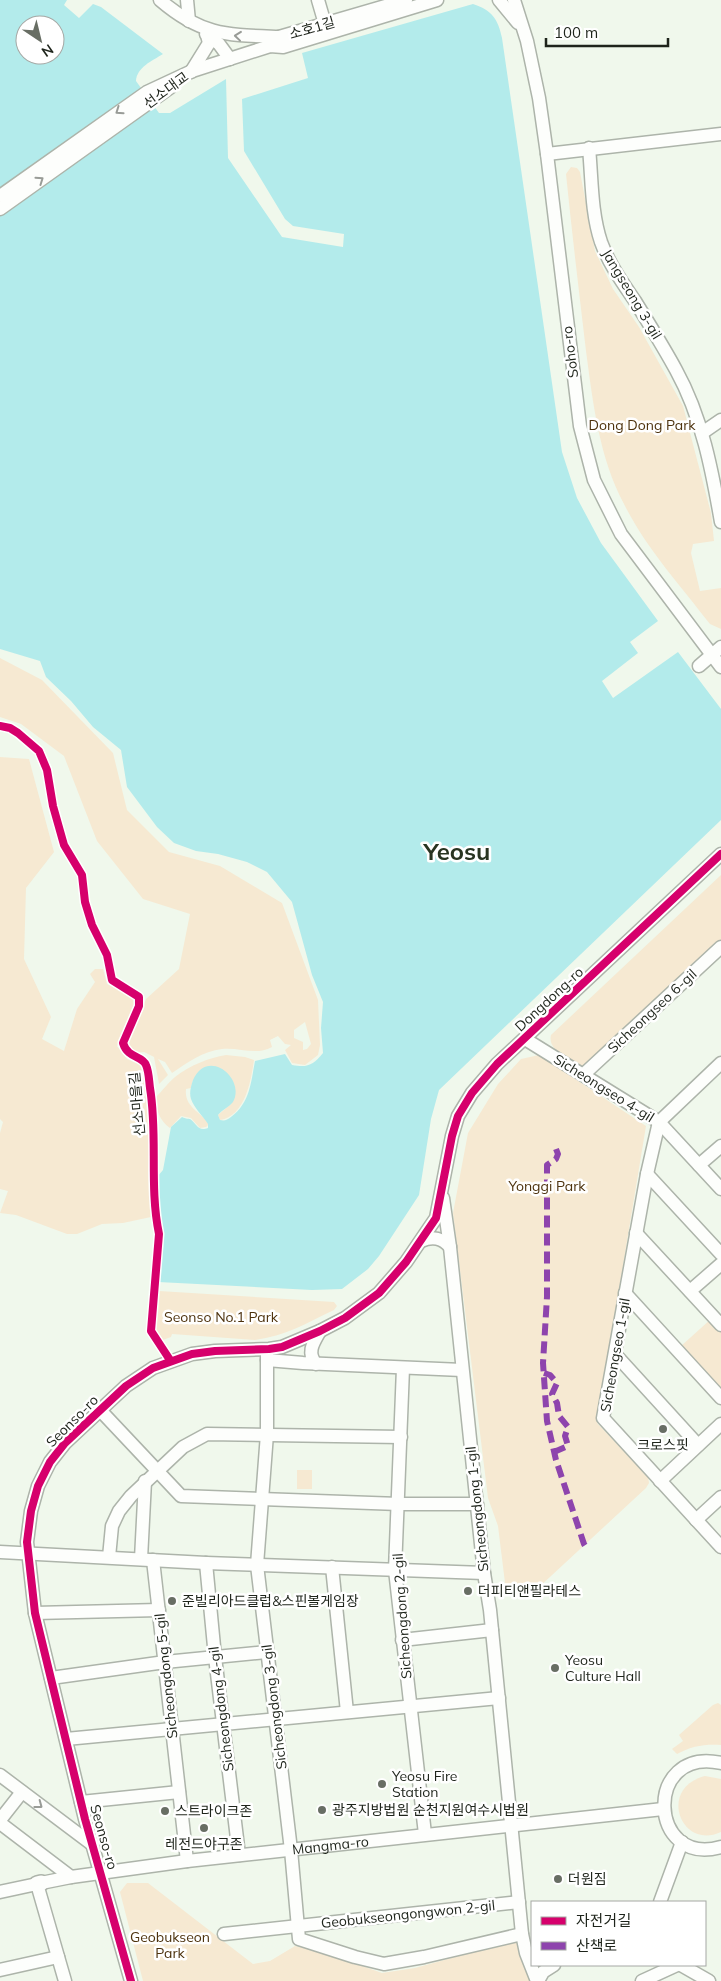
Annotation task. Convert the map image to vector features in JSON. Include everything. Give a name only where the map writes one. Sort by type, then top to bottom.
[{"type":"street","points":[[160,0],[219,44],[230,59]]},
{"type":"street","points":[[188,0],[198,28],[209,42],[192,71]]},
{"type":"street","points":[[318,0],[325,24]]},
{"type":"street","name":"소호1길","points":[[192,71],[270,46],[279,37],[406,0]]},
{"type":"street","points":[[270,46],[282,47],[437,0]]},
{"type":"street","points":[[499,0],[525,32]]},
{"type":"street","name":"Soho-ro","points":[[514,0],[525,32],[539,98],[580,426],[594,480],[622,534],[716,651],[721,666]]},
{"type":"street","points":[[198,28],[232,36],[279,37]]},
{"type":"street","name":"선소대교","points":[[0,196],[147,92],[192,71]]},
{"type":"street","name":"선소대교","points":[[0,209],[192,71]]},
{"type":"street","points":[[547,154],[721,134]]},
{"type":"street","name":"Jangseong 3-gil","points":[[589,148],[595,213],[605,252],[676,371],[691,402],[717,473],[721,522]]},
{"type":"street","points":[[702,433],[721,420]]},
{"type":"street","points":[[699,666],[716,651]]},
{"type":"street","name":"Dongdong-ro","points":[[442,1191],[452,1136],[458,1116],[464,1104],[491,1070],[721,854]]},
{"type":"street","name":"Sicheongseo 6-gil","points":[[583,1075],[721,947]]},
{"type":"street","name":"Sicheongseo 4-gil","points":[[526,1039],[659,1122],[721,1189]]},
{"type":"street","points":[[659,1122],[721,1063]]},
{"type":"street","name":"Sicheongseo 1-gil","points":[[659,1122],[646,1174],[603,1418],[721,1547]]},
{"type":"street","points":[[699,1165],[721,1146]]},
{"type":"street","points":[[646,1174],[721,1254]]},
{"type":"street","name":"Seonso-ro","points":[[131,1981],[81,1802],[35,1613],[27,1554],[29,1526],[38,1486],[50,1462],[65,1443],[139,1376],[170,1360],[215,1350],[267,1355],[320,1332],[346,1318],[379,1293],[406,1262],[436,1218],[442,1191]]},
{"type":"street","name":"Sicheongdong 1-gil","points":[[442,1191],[450,1247],[484,1573],[492,1630],[522,1934],[531,1966]]},
{"type":"street","points":[[636,1232],[721,1325]]},
{"type":"street","points":[[421,1241],[434,1238],[450,1247]]},
{"type":"street","points":[[690,1291],[721,1264]]},
{"type":"street","points":[[625,1293],[721,1398]]},
{"type":"street","points":[[316,1364],[312,1359],[311,1352],[313,1343],[320,1332]]},
{"type":"street","points":[[615,1354],[698,1445]]},
{"type":"street","points":[[267,1355],[316,1364],[462,1370]]},
{"type":"street","name":"Sicheongdong 3-gil","points":[[267,1355],[266,1434],[257,1565],[291,1850]]},
{"type":"street","name":"Sicheongdong 2-gil","points":[[403,1368],[395,1570],[425,1834]]},
{"type":"street","points":[[100,1410],[181,1496],[399,1504],[477,1504]]},
{"type":"street","points":[[660,1481],[721,1424]]},
{"type":"street","points":[[108,1557],[112,1526],[119,1511],[157,1470],[183,1447],[207,1434],[400,1437]]},
{"type":"street","name":"Sicheongdong 5-gil","points":[[146,1481],[147,1560],[159,1610],[187,1861]]},
{"type":"street","points":[[696,1520],[721,1497]]},
{"type":"street","points":[[0,1552],[206,1563],[484,1573]]},
{"type":"street","name":"Sicheongdong 4-gil","points":[[206,1563],[222,1723],[239,1855]]},
{"type":"street","points":[[332,1567],[347,1712]]},
{"type":"street","points":[[35,1613],[159,1610]]},
{"type":"street","points":[[402,1640],[492,1630]]},
{"type":"street","points":[[50,1678],[165,1662],[267,1652]]},
{"type":"street","points":[[66,1739],[499,1698]]},
{"type":"street","points":[[721,1763],[700,1762],[680,1770],[670,1781],[664,1795],[663,1810],[668,1827],[682,1842],[703,1850],[721,1847]]},
{"type":"street","name":"Seonso-ro","points":[[0,1775],[93,1845]]},
{"type":"street","points":[[22,1792],[0,1822],[72,1877]]},
{"type":"street","points":[[81,1802],[179,1792]]},
{"type":"street","name":"Mangma-ro","points":[[0,1892],[101,1872],[187,1861],[663,1810]]},
{"type":"street","points":[[660,1901],[682,1842]]},
{"type":"street","points":[[291,1850],[297,1925]]},
{"type":"street","points":[[39,1883],[64,1981]]},
{"type":"street","name":"Geobukseongongwon 2-gil","points":[[224,1934],[519,1902]]},
{"type":"street","name":"Geobukseongongwon 2-gil","points":[[297,1925],[299,1939],[384,1964],[424,1957],[522,1934]]},
{"type":"street","points":[[12,1981],[4,1969],[58,1957]]},
{"type":"street","name":"Sicheongdong 1-gil","points":[[531,1966],[537,1981]]},
{"type":"street","points":[[537,1981],[543,1972],[552,1966]]},
{"type":"street","points":[[642,1981],[675,1966]]},
{"type":"street","points":[[683,1966],[709,1981]]},
{"type":"green space","name":"Dong Dong Park","points":[[571,167],[577,168],[580,172],[595,251],[613,289],[639,327],[683,406],[711,513],[714,541],[693,544],[691,553],[700,591],[721,588],[721,629],[710,624],[642,536],[615,486],[608,468],[598,429],[586,351],[566,174]]},
{"type":"green space","points":[[0,658],[42,680],[113,753],[127,810],[169,852],[220,866],[282,903],[318,1000],[320,1045],[318,1055],[305,1065],[292,1063],[285,1050],[291,1045],[285,1044],[278,1036],[270,1040],[272,1047],[266,1050],[215,1050],[195,1058],[172,1073],[165,1062],[158,1059],[168,1075],[159,1084],[154,1057],[144,1052],[134,1053],[128,1042],[146,999],[179,969],[190,914],[143,899],[97,841],[64,756],[21,724],[0,717]],"holes":[[[305,1022],[311,1044],[307,1049],[303,1050],[303,1042],[294,1038],[294,1030]]]},
{"type":"green space","points":[[0,757],[29,759],[54,852],[26,888],[24,959],[51,1017],[42,1039],[64,1051],[77,1009],[95,982],[90,974],[95,969],[103,969],[107,984],[133,997],[134,1004],[117,1046],[127,1059],[142,1066],[144,1073],[151,1130],[148,1172],[151,1217],[123,1223],[102,1224],[77,1234],[67,1234],[16,1215],[0,1213],[8,1191],[0,1189],[0,1133],[3,1122],[0,1119]]},
{"type":"green space","points":[[721,875],[721,940],[585,1067],[580,1068],[560,1054],[552,1045],[551,1035]]},
{"type":"green space","points":[[226,1055],[254,1060],[249,1087],[241,1105],[229,1117],[220,1120],[218,1115],[231,1104],[235,1091],[193,1080],[191,1088],[186,1089],[187,1100],[209,1124],[206,1127],[200,1128],[191,1118],[181,1116],[170,1128],[163,1122],[159,1114],[156,1097],[172,1079],[187,1069],[206,1060]]},
{"type":"green space","name":"Yonggi Park","points":[[539,1055],[646,1126],[597,1423],[648,1477],[649,1483],[646,1488],[537,1589],[517,1595],[505,1583],[498,1526],[488,1498],[453,1213],[468,1133],[498,1084],[521,1059]]},
{"type":"green space","name":"Seonso No.1 Park","points":[[159,1291],[334,1302],[337,1306],[334,1310],[305,1324],[266,1338],[255,1340],[172,1334],[171,1337],[160,1341],[155,1330]]},
{"type":"green space","points":[[711,1319],[721,1331],[721,1392],[680,1347]]},
{"type":"green space","points":[[297,1470],[312,1470],[312,1489],[297,1489]]},
{"type":"green space","points":[[718,1703],[721,1705],[721,1745],[698,1746],[677,1754],[672,1749],[683,1741],[679,1735],[713,1705]]},
{"type":"green space","points":[[705,1776],[721,1779],[721,1832],[707,1836],[695,1833],[686,1826],[680,1816],[678,1804],[682,1792],[690,1783]]},
{"type":"green space","name":"Geobukseon Park","points":[[127,1883],[148,1883],[253,1964],[270,1961],[295,1946],[329,1954],[382,1973],[415,1968],[517,1940],[521,1959],[531,1979],[529,1981],[143,1981],[120,1892]]},
{"type":"water","points":[[0,0],[67,0],[64,5],[79,18],[93,4],[101,7],[163,54],[142,68],[136,81],[159,113],[170,113],[226,79],[228,158],[282,237],[343,247],[344,234],[293,226],[285,219],[244,151],[242,99],[308,78],[302,53],[473,4],[485,9],[496,20],[502,38],[562,452],[577,498],[601,543],[658,621],[630,642],[638,653],[602,681],[613,698],[678,652],[721,709],[721,820],[439,1090],[431,1119],[419,1195],[379,1256],[368,1269],[342,1289],[312,1290],[158,1282],[162,1232],[159,1221],[157,1177],[163,1170],[171,1127],[182,1117],[190,1119],[202,1129],[208,1128],[208,1124],[191,1099],[190,1092],[193,1080],[207,1066],[216,1066],[230,1076],[236,1093],[233,1102],[218,1115],[220,1120],[228,1119],[246,1099],[255,1061],[285,1054],[292,1065],[306,1066],[313,1063],[323,1053],[321,1028],[323,1002],[312,975],[292,902],[267,872],[247,862],[218,854],[196,851],[174,843],[157,827],[127,787],[121,750],[93,727],[71,701],[46,677],[40,661],[0,649]]},
{"type":"marked path","points":[[556,1149],[558,1154],[556,1159],[547,1165],[547,1297],[543,1363],[547,1421],[556,1460],[584,1544],[588,1550]]},
{"type":"marked path","points":[[544,1373],[550,1375],[557,1383],[552,1394],[557,1403],[559,1416],[568,1427],[565,1436],[568,1446],[554,1452]]},
{"type":"cycle path","name":"선소마을길","points":[[0,726],[10,728],[18,733],[39,751],[47,770],[53,806],[64,845],[82,875],[85,902],[92,925],[107,955],[112,980],[139,997],[139,1006],[123,1043],[128,1052],[144,1062],[148,1074],[153,1124],[154,1198],[159,1234],[151,1331],[170,1360]]},
{"type":"cycle path","points":[[131,1981],[85,1819],[35,1613],[27,1542],[31,1511],[38,1486],[50,1462],[65,1443],[126,1386],[153,1368],[192,1354],[282,1347],[345,1318],[379,1293],[406,1262],[436,1218],[452,1136],[458,1116],[472,1093],[497,1064],[721,854]]},
{"type":"place","name":"크로스핏","points":[[663,1429]]},
{"type":"place","name":"더피티앤필라테스","points":[[468,1591]]},
{"type":"place","name":"준빌리아드클럽&스핀볼게임장","points":[[172,1601]]},
{"type":"place","name":"Yeosu Culture Hall","points":[[555,1668]]},
{"type":"place","name":"Yeosu Fire Station","points":[[382,1784]]},
{"type":"place","name":"광주지방법원 순천지원여수시법원","points":[[322,1810]]},
{"type":"place","name":"스트라이크존","points":[[165,1811]]},
{"type":"place","name":"레전드야구존","points":[[204,1828]]},
{"type":"place","name":"더원짐","points":[[558,1879]]},
{"type":"district","name":"Yeosu","points":[[457,851]]}]
